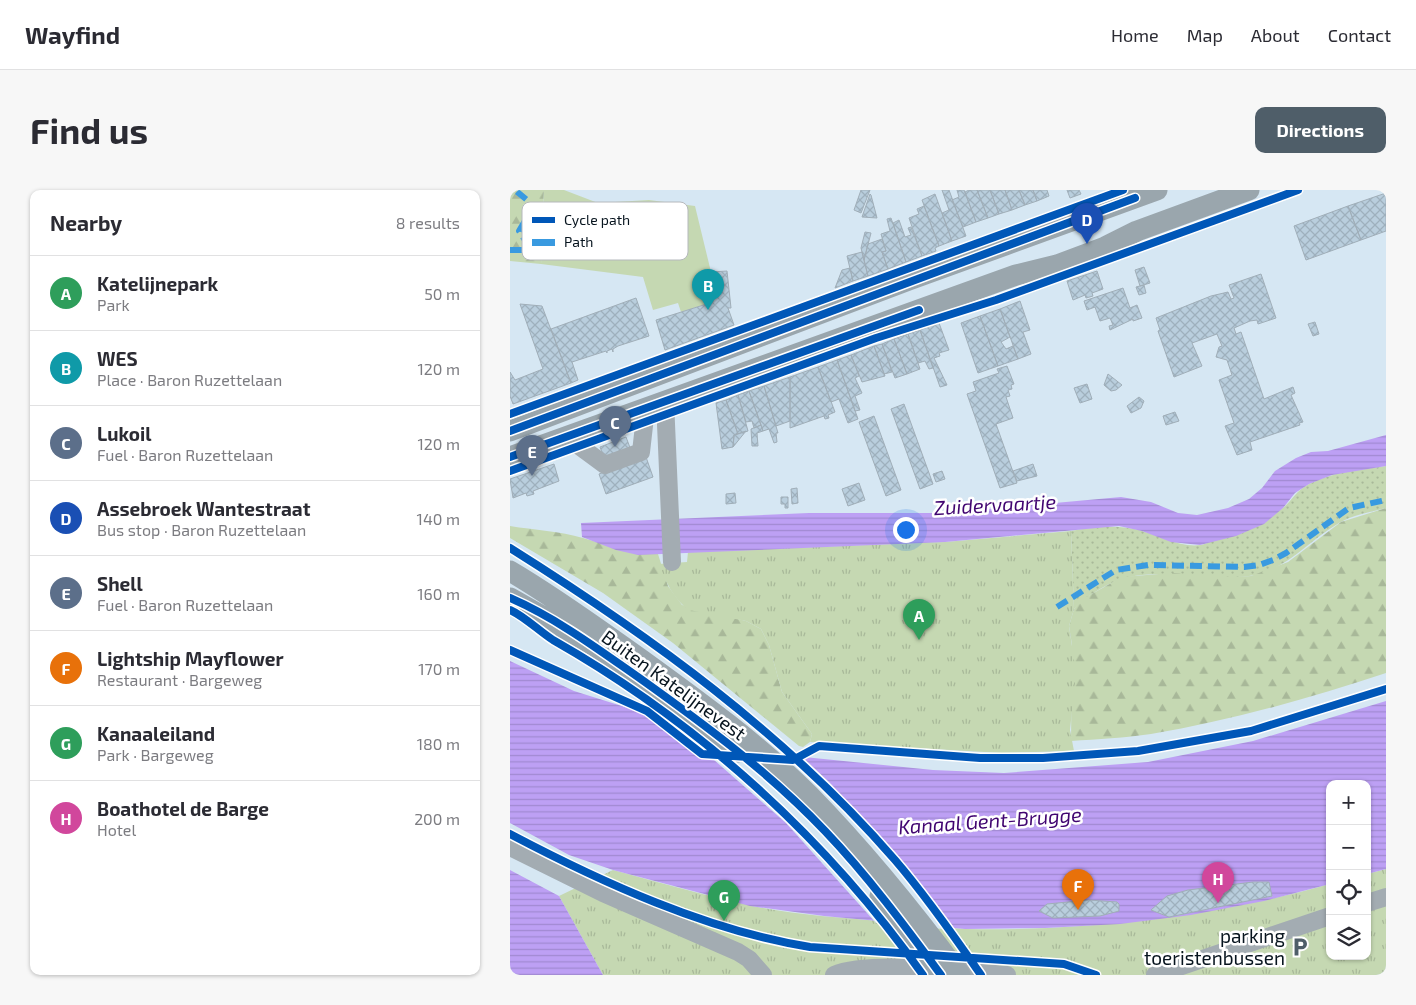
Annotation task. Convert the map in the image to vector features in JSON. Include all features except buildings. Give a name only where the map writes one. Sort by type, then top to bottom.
[{"type":"main road","points":[[510,430],[1133,194],[1157,190]]},
{"type":"main road","points":[[510,457],[1016,275],[1052,252],[1094,237],[1138,231],[1249,190]]},
{"type":"main road","points":[[1133,194],[1143,219],[1160,223]]},
{"type":"main road","name":"Buiten Katelijnevest","points":[[510,571],[548,593],[810,796],[869,861],[925,928],[960,975]]},
{"type":"main road","name":"Buiten Katelijnevest","points":[[510,598],[593,645],[707,716],[826,832],[941,975]]},
{"type":"street","points":[[567,437],[605,465],[623,459],[641,452],[655,405]]},
{"type":"street","points":[[655,405],[670,509],[672,562]]},
{"type":"street","points":[[510,847],[603,893],[738,952],[749,960],[763,975]]},
{"type":"street","points":[[1371,902],[1386,897]]},
{"type":"street","points":[[1155,975],[1326,917]]},
{"type":"street","points":[[834,975],[847,970],[890,968],[1007,975]]},
{"type":"green space","points":[[510,190],[544,190],[544,202],[522,202],[522,260],[541,260],[541,264],[510,261]]},
{"type":"green space","points":[[544,190],[564,190],[595,202],[544,202]]},
{"type":"green space","points":[[649,200],[664,202],[615,202]]},
{"type":"green space","points":[[688,205],[695,206],[711,272],[713,302],[681,312],[678,303],[653,310],[643,277],[541,264],[541,260],[688,260]]},
{"type":"green space","points":[[1386,466],[1386,508],[1344,520],[1286,562],[1274,568],[1249,576],[1211,577],[1154,574],[1136,576],[1118,580],[1100,589],[1074,609],[1071,531],[1098,527],[1124,527],[1186,545],[1201,545],[1244,528],[1279,511],[1301,489],[1318,480],[1346,472]]},
{"type":"green space","points":[[1386,508],[1386,673],[1299,700],[1181,729],[1141,735],[1071,741],[1072,645],[1069,626],[1074,609],[1081,600],[1122,577],[1171,573],[1233,577],[1251,576],[1288,562],[1341,522]]},
{"type":"green space","points":[[510,526],[556,532],[637,553],[658,554],[668,586],[682,605],[746,621],[761,629],[769,645],[782,692],[812,734],[810,742],[803,747],[799,746],[673,643],[603,593],[510,538]]},
{"type":"green space","points":[[1071,531],[1074,609],[1069,626],[1076,673],[1070,730],[1074,751],[1002,753],[810,742],[812,734],[782,692],[769,645],[761,629],[746,621],[689,610],[674,595],[667,584],[659,564],[687,562],[688,552],[945,542]]},
{"type":"green space","points":[[1386,869],[1386,975],[603,975],[559,896],[613,870],[715,897],[782,911],[945,928],[1013,929],[1150,920],[1240,905],[1326,885],[1326,960],[1371,960],[1371,873]]},
{"type":"water","points":[[1386,435],[1386,466],[1332,475],[1309,484],[1295,493],[1283,508],[1264,524],[1236,536],[1200,545],[1171,542],[1142,531],[1119,526],[945,542],[638,555],[616,550],[582,537],[581,523],[809,513],[944,513],[1121,497],[1151,502],[1178,513],[1197,515],[1228,508],[1249,499],[1262,488],[1275,471],[1296,458],[1311,452],[1328,451]]},
{"type":"water","name":"Kanaal Gent-Brugge","points":[[510,661],[574,691],[660,718],[704,751],[784,755],[933,770],[1004,773],[1148,762],[1253,741],[1386,701],[1386,869],[1371,873],[1371,780],[1326,780],[1326,885],[1264,901],[1191,915],[1120,924],[1045,928],[965,929],[824,916],[750,906],[613,870],[569,855],[510,823]]},
{"type":"water","points":[[510,870],[559,896],[603,975],[510,975]]},
{"type":"pier","points":[[689,738],[704,748],[799,754],[828,781],[881,838],[933,900],[954,930],[876,923],[786,823]]},
{"type":"marked path","points":[[515,190],[527,202]]},
{"type":"marked path","points":[[522,226],[519,231],[522,236]]},
{"type":"marked path","points":[[510,250],[522,250]]},
{"type":"marked path","points":[[1057,607],[1116,570],[1148,565],[1244,567],[1259,565],[1286,553],[1349,508],[1386,500]]},
{"type":"cycle path","points":[[510,414],[1123,190]]},
{"type":"cycle path","points":[[510,471],[876,338],[996,300],[1298,190]]},
{"type":"cycle path","points":[[510,431],[1135,198]]},
{"type":"cycle path","points":[[510,457],[919,310]]},
{"type":"cycle path","points":[[510,548],[665,652],[762,729],[809,770],[895,860],[929,902],[981,975]]},
{"type":"cycle path","points":[[510,598],[560,624],[623,666],[759,769],[804,809],[856,865],[941,975]]},
{"type":"cycle path","points":[[510,610],[659,708],[709,746],[756,787],[802,831],[845,877],[923,975]]},
{"type":"cycle path","points":[[510,650],[647,711],[702,754],[793,760],[819,746],[980,758],[1043,758],[1138,751],[1251,731],[1386,689]]},
{"type":"cycle path","points":[[510,834],[618,887],[694,917],[772,940],[810,947],[1064,964],[1096,975]]},
{"type":"place","name":"Assebroek Wantestraat","points":[[1087,244]]},
{"type":"place","name":"WES","points":[[708,310]]},
{"type":"place","name":"Lukoil","points":[[615,447]]},
{"type":"place","name":"Shell","points":[[532,476]]},
{"type":"place","name":"Katelijnepark","points":[[919,640]]},
{"type":"place","name":"Boathotel de Barge","points":[[1218,903]]},
{"type":"place","name":"Lightship Mayflower","points":[[1078,910]]},
{"type":"place","name":"Kanaaleiland","points":[[724,921]]},
{"type":"place","name":"parking toeristenbussen","points":[[1300,947]]},
{"type":"water label","name":"Zuidervaartje","points":[[995,505]]}]
